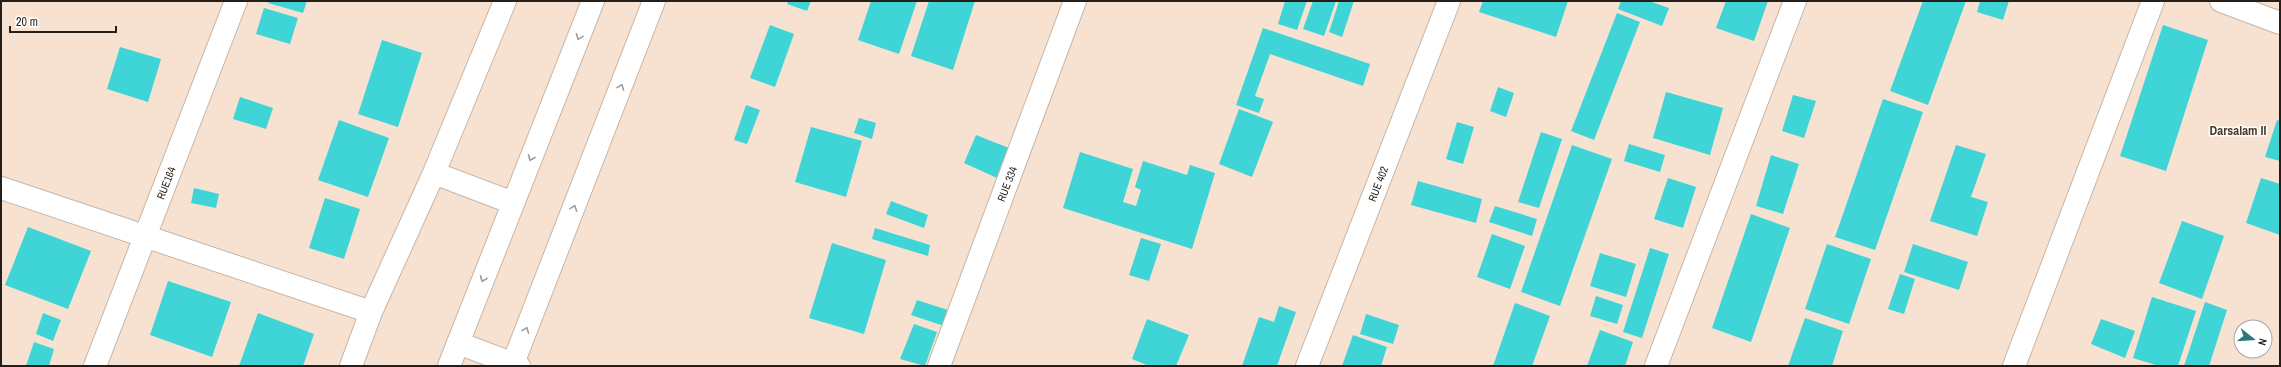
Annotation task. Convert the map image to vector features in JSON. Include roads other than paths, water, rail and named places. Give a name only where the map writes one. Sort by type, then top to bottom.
[{"type":"street","name":"RUE164","points":[[95,366],[236,1]]},
{"type":"street","points":[[351,366],[371,312],[434,173],[505,1]]},
{"type":"street","points":[[449,366],[594,1]]},
{"type":"street","points":[[458,343],[515,365],[654,1]]},
{"type":"street","name":"RUE 334","points":[[939,366],[1075,1]]},
{"type":"street","name":"RUE 402","points":[[1308,366],[1449,1]]},
{"type":"street","points":[[1656,366],[1795,1]]},
{"type":"street","points":[[2014,366],[2153,1]]},
{"type":"street","points":[[2222,1],[2280,23]]},
{"type":"street","points":[[434,173],[513,203]]},
{"type":"street","points":[[1,188],[371,312]]},
{"type":"district","name":"Darsalam II","points":[[2238,130]]}]
